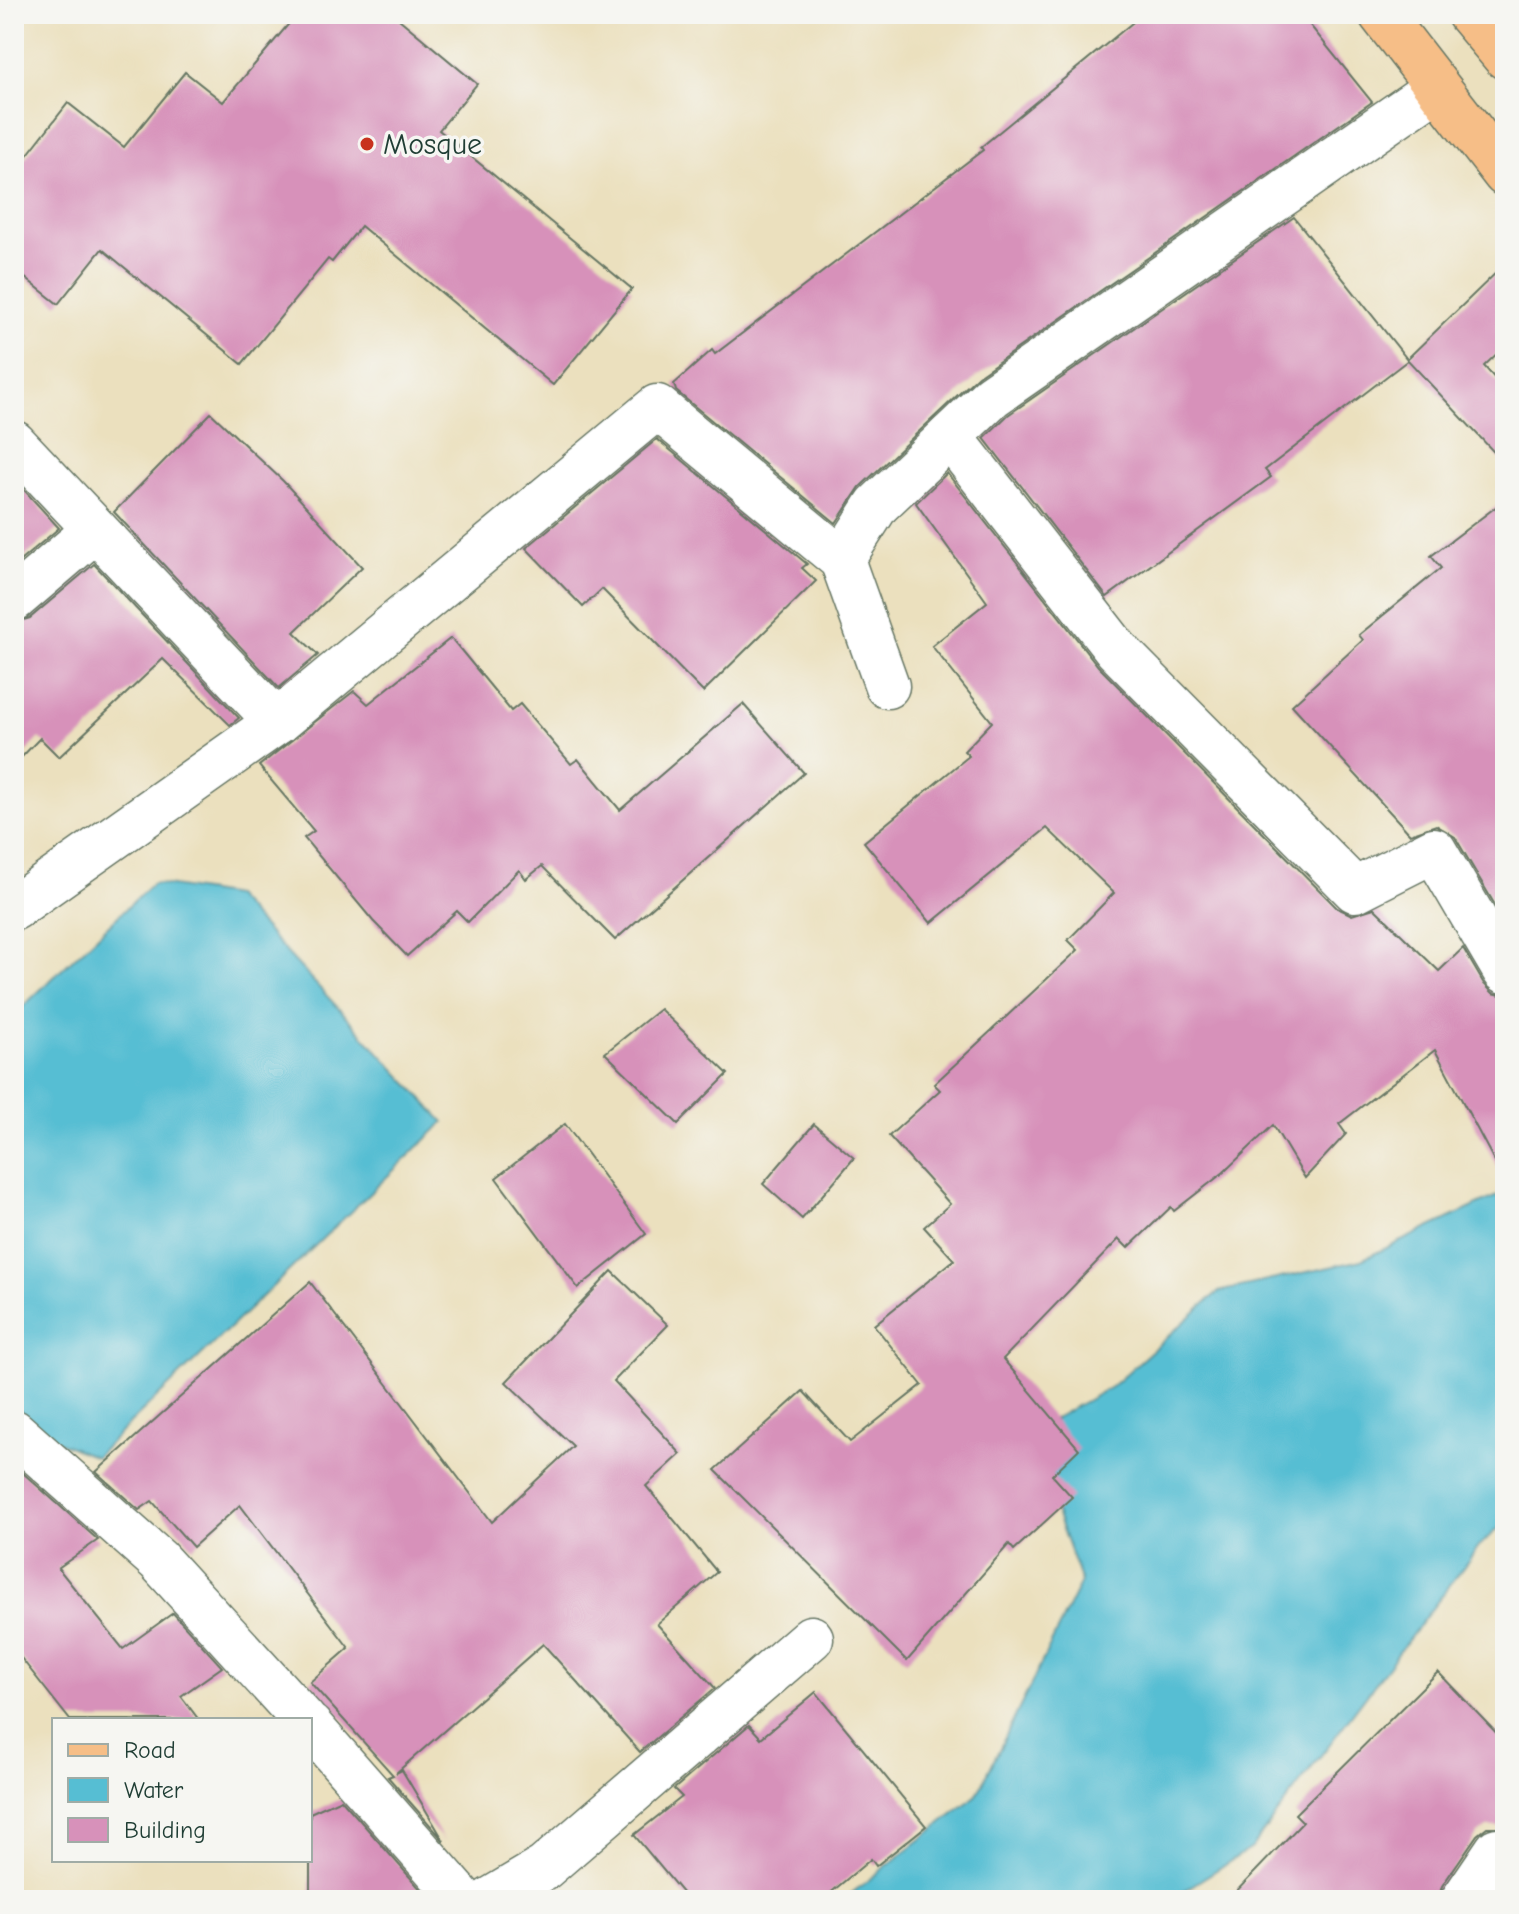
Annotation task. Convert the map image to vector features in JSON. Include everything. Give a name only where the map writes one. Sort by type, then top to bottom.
[{"type":"main road","points":[[1381,14],[1505,174]]},
{"type":"main road","points":[[1469,14],[1505,57]]},
{"type":"street","points":[[842,560],[877,505],[992,396],[1436,88]]},
{"type":"street","points":[[14,908],[277,722],[657,407],[842,560],[887,686]]},
{"type":"street","points":[[950,436],[1116,649],[1317,856],[1355,890],[1434,850],[1505,971]]},
{"type":"street","points":[[14,443],[277,722]]},
{"type":"street","points":[[14,599],[95,530]]},
{"type":"street","points":[[14,1432],[158,1560],[302,1718]]},
{"type":"street","points":[[490,1900],[544,1868],[811,1638]]},
{"type":"street","points":[[312,1728],[463,1900]]},
{"type":"street","points":[[1463,1900],[1497,1850]]},
{"type":"water","points":[[153,883],[234,896],[444,1122],[95,1457],[14,1424],[14,1015]]},
{"type":"water","points":[[1505,1192],[1505,1523],[1480,1545],[1251,1848],[1169,1900],[843,1900],[977,1795],[1081,1582],[1050,1496],[1055,1418],[1111,1387],[1218,1292],[1361,1260]]},
{"type":"building","points":[[297,14],[393,14],[477,84],[439,130],[632,289],[553,385],[361,226],[332,262],[328,259],[242,364],[102,249],[58,304],[14,269],[14,172],[68,103],[124,147],[185,72],[223,102]]},
{"type":"building","points":[[1143,14],[1301,14],[1372,102],[978,376],[860,487],[836,523],[676,391],[674,384],[712,350],[715,354],[983,150],[981,147]]},
{"type":"building","points":[[1294,217],[1407,359],[1505,264],[1505,346],[1484,366],[1505,390],[1505,464],[1408,360],[1265,470],[1271,477],[1107,597],[984,438],[1008,415]]},
{"type":"building","points":[[211,413],[283,481],[362,567],[294,632],[318,655],[279,688],[114,512]]},
{"type":"building","points":[[657,439],[807,564],[802,568],[816,581],[703,692],[602,589],[583,607],[526,548]]},
{"type":"building","points":[[947,473],[1098,666],[1337,908],[1352,915],[1374,908],[1439,971],[1463,948],[1484,984],[1493,993],[1505,996],[1505,1181],[1435,1050],[1339,1124],[1346,1134],[1305,1178],[1273,1125],[1224,1172],[1174,1211],[1171,1207],[1128,1248],[1119,1239],[1003,1359],[1079,1449],[1052,1475],[1072,1497],[1014,1550],[1009,1544],[907,1661],[715,1470],[803,1391],[850,1442],[922,1385],[874,1325],[954,1260],[924,1227],[950,1204],[889,1136],[940,1090],[934,1084],[1078,950],[1068,940],[1114,893],[1047,828],[931,923],[864,842],[969,756],[964,751],[992,722],[932,646],[987,602],[916,503]]},
{"type":"building","points":[[14,479],[59,528],[14,566]]},
{"type":"building","points":[[1505,500],[1505,922],[1455,837],[1436,825],[1410,834],[1292,705],[1363,640],[1359,635],[1441,568],[1431,556]]},
{"type":"building","points":[[94,564],[239,718],[230,725],[163,659],[59,757],[40,738],[14,765],[14,623],[30,618]]},
{"type":"building","points":[[451,638],[511,711],[520,704],[571,764],[578,759],[620,810],[743,704],[804,773],[615,940],[542,866],[526,879],[519,870],[468,922],[457,911],[407,956],[373,921],[304,838],[314,831],[259,766],[354,691],[368,704]]},
{"type":"building","points":[[660,1009],[728,1074],[678,1124],[605,1053]]},
{"type":"building","points":[[565,1124],[646,1234],[578,1288],[496,1178]]},
{"type":"building","points":[[814,1124],[854,1158],[802,1219],[763,1184]]},
{"type":"building","points":[[612,1271],[668,1325],[614,1381],[681,1454],[646,1486],[717,1572],[657,1624],[715,1688],[640,1752],[543,1644],[396,1773],[402,1770],[444,1841],[388,1777],[393,1775],[310,1682],[349,1648],[240,1505],[193,1547],[152,1501],[139,1510],[96,1472],[310,1282],[492,1522],[573,1446],[506,1382]]},
{"type":"building","points":[[14,1465],[98,1540],[58,1568],[123,1649],[173,1613],[222,1667],[181,1696],[198,1718],[68,1718],[14,1649]]},
{"type":"building","points":[[1438,1672],[1505,1742],[1505,1827],[1487,1827],[1477,1835],[1442,1886],[1438,1900],[1228,1900],[1303,1822],[1295,1814]]},
{"type":"building","points":[[816,1692],[926,1826],[876,1866],[871,1859],[822,1900],[688,1900],[634,1835],[682,1797],[674,1789],[749,1725],[761,1738]]},
{"type":"building","points":[[341,1799],[430,1900],[310,1900],[312,1812]]},
{"type":"place","name":"Mosque","points":[[367,144]]}]
